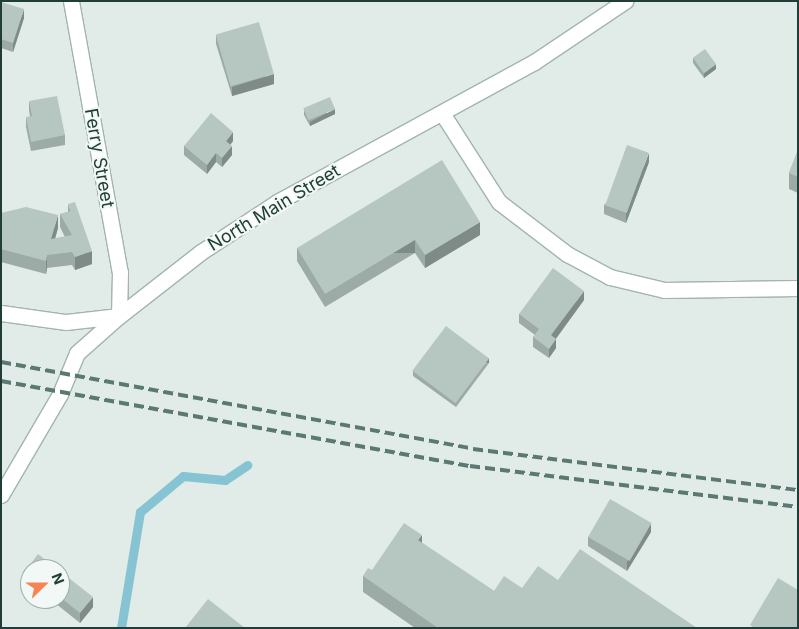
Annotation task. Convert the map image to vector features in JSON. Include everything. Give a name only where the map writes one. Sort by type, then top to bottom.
[{"type":"street","name":"Ferry Street","points":[[71,1],[120,272],[119,316]]},
{"type":"street","name":"North Main Street","points":[[1,495],[60,394],[77,353],[119,316],[256,216],[534,62],[624,1]]},
{"type":"street","points":[[442,113],[499,202],[567,254],[610,277],[664,290],[798,288]]},
{"type":"street","points":[[1,312],[66,322],[119,316]]},
{"type":"building","points":[[1,2],[24,9],[13,43],[1,39]]},
{"type":"building","points":[[259,22],[274,74],[231,86],[216,34]]},
{"type":"building","points":[[705,49],[716,64],[704,73],[693,58]]},
{"type":"building","points":[[57,96],[65,135],[31,142],[26,117],[32,116],[29,101]]},
{"type":"building","points":[[330,97],[335,109],[308,120],[303,108]]},
{"type":"building","points":[[211,113],[233,132],[226,141],[232,146],[222,158],[216,153],[207,165],[184,146]]},
{"type":"building","points":[[627,145],[649,153],[627,213],[605,205]]},
{"type":"building","points":[[798,150],[798,177],[789,173]]},
{"type":"building","points":[[442,160],[480,222],[425,255],[415,240],[325,294],[297,248]]},
{"type":"building","points":[[75,202],[92,251],[75,257],[72,252],[47,255],[46,261],[1,249],[1,213],[26,207],[58,215],[51,239],[72,235],[60,214],[71,211],[68,204]]},
{"type":"building","points":[[553,268],[584,291],[551,335],[556,339],[549,349],[533,337],[539,329],[519,314]]},
{"type":"building","points":[[446,326],[489,358],[455,403],[412,371]]},
{"type":"building","points":[[610,499],[652,523],[630,561],[588,537]]},
{"type":"building","points":[[404,523],[422,535],[418,540],[494,591],[504,576],[522,588],[538,566],[558,580],[580,549],[697,628],[438,628],[363,576],[368,568],[372,570]]},
{"type":"building","points":[[38,554],[44,559],[34,559]]},
{"type":"building","points":[[778,578],[798,590],[798,628],[754,628],[750,625]]},
{"type":"building","points":[[70,579],[93,597],[80,613],[70,605]]},
{"type":"building","points":[[208,599],[245,628],[185,628]]},
{"type":"waterway","points":[[121,628],[140,512],[183,476],[225,480],[247,465]]},
{"type":"railway","points":[[1,362],[473,449],[798,490]]},
{"type":"railway","points":[[1,381],[470,466],[798,507]]}]
